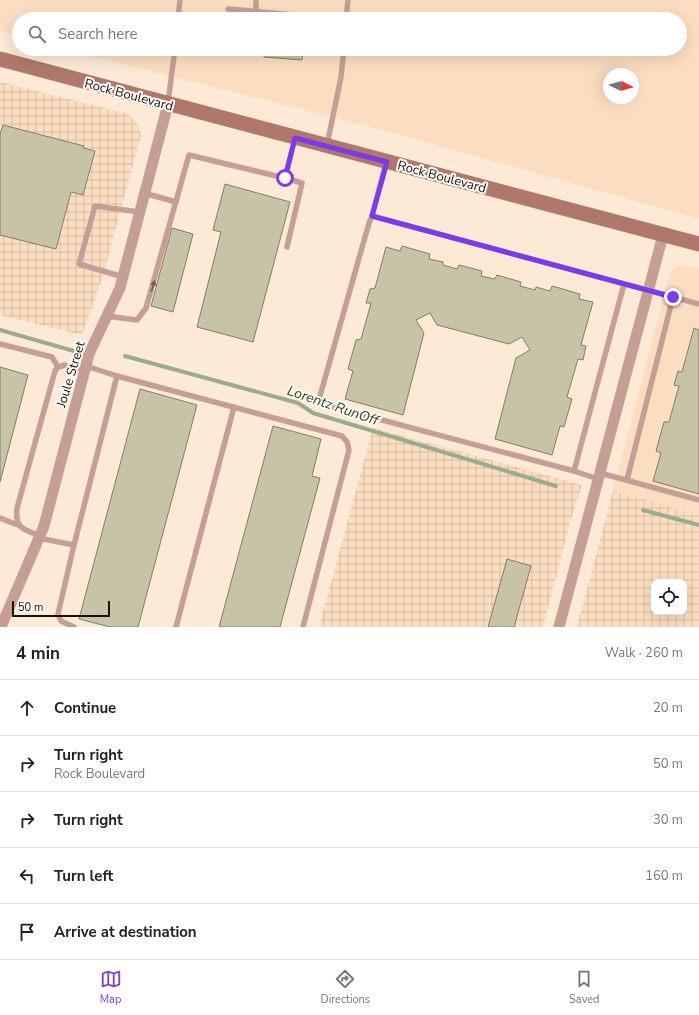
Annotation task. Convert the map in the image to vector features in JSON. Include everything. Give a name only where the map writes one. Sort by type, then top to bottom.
[{"type":"main road","name":"Rock Boulevard","points":[[0,59],[699,244]]},
{"type":"street","name":"Joule Street","points":[[2,627],[44,526],[89,354],[120,288],[168,104]]},
{"type":"street","points":[[559,627],[664,235]]},
{"type":"lane","points":[[179,12],[180,0]]},
{"type":"lane","points":[[256,0],[256,10]]},
{"type":"lane","points":[[347,12],[348,0]]},
{"type":"lane","points":[[228,9],[274,12]]},
{"type":"lane","points":[[168,104],[174,56]]},
{"type":"lane","points":[[327,146],[341,77],[343,56]]},
{"type":"lane","points":[[285,178],[295,138]]},
{"type":"lane","points":[[106,316],[136,320],[146,308],[189,155],[302,183],[287,248]]},
{"type":"lane","points":[[387,162],[318,403],[574,471],[627,480],[699,500]]},
{"type":"lane","points":[[144,193],[176,202]]},
{"type":"lane","points":[[123,277],[79,264],[94,206],[139,212]]},
{"type":"lane","points":[[372,216],[699,304]]},
{"type":"lane","points":[[574,471],[624,284]]},
{"type":"lane","points":[[627,480],[673,297]]},
{"type":"lane","points":[[0,344],[52,357],[58,367]]},
{"type":"lane","points":[[18,525],[16,519],[17,508],[55,371],[58,367],[65,365],[85,368],[117,376],[342,436],[347,442],[349,450],[303,627]]},
{"type":"lane","points":[[74,627],[61,621],[58,614],[117,376]]},
{"type":"lane","points":[[176,627],[234,407]]},
{"type":"lane","points":[[0,518],[18,525],[22,529],[39,537],[74,545]]},
{"type":"shaded area","points":[[0,0],[699,0],[699,219],[383,130],[91,56],[687,56],[687,12],[12,12],[12,35],[0,31]]},
{"type":"shaded area","points":[[0,82],[128,114],[138,124],[141,135],[102,279],[82,335],[0,315]]},
{"type":"shaded area","points":[[683,265],[699,268],[699,515],[613,491],[670,273],[677,266]]},
{"type":"shaded area","points":[[373,428],[582,485],[571,519],[543,627],[319,627]]},
{"type":"shaded area","points":[[613,491],[699,515],[699,627],[577,627]]},
{"type":"building","points":[[264,56],[302,56],[302,60]]},
{"type":"building","points":[[3,125],[84,146],[83,148],[95,151],[83,195],[71,192],[56,249],[0,235],[0,134]]},
{"type":"building","points":[[225,184],[290,202],[253,342],[197,327],[221,232],[213,230]]},
{"type":"building","points":[[172,228],[193,234],[173,312],[151,306]]},
{"type":"building","points":[[402,246],[430,254],[429,259],[443,262],[443,265],[457,269],[459,265],[482,271],[481,276],[495,279],[497,275],[521,282],[520,286],[535,290],[536,287],[550,291],[552,286],[580,294],[579,299],[593,302],[581,345],[586,346],[583,360],[578,359],[567,397],[572,399],[564,427],[560,426],[552,455],[495,439],[516,358],[530,350],[522,337],[509,344],[437,325],[430,313],[416,320],[424,333],[403,415],[345,399],[353,371],[348,369],[356,340],[361,339],[371,303],[366,303],[370,289],[375,288],[386,247],[400,251]]},
{"type":"building","points":[[694,328],[699,330],[699,494],[653,481],[661,453],[656,451],[664,422],[669,422],[679,386],[674,385],[678,371],[682,372]]},
{"type":"building","points":[[0,367],[28,375],[0,482]]},
{"type":"building","points":[[140,389],[197,405],[138,627],[110,627],[79,619]]},
{"type":"building","points":[[273,426],[321,439],[312,476],[320,478],[280,627],[219,627]]},
{"type":"building","points":[[507,559],[531,566],[514,627],[488,627]]},
{"type":"waterway","name":"Lorentz RunOff","points":[[0,330],[74,351]]},
{"type":"waterway","name":"Lorentz RunOff","points":[[125,356],[298,403],[313,413],[556,486]]},
{"type":"waterway","name":"Lorentz RunOff","points":[[643,510],[699,525]]},
{"type":"route","points":[[285,178],[295,138],[387,162],[372,216],[673,297]]}]
